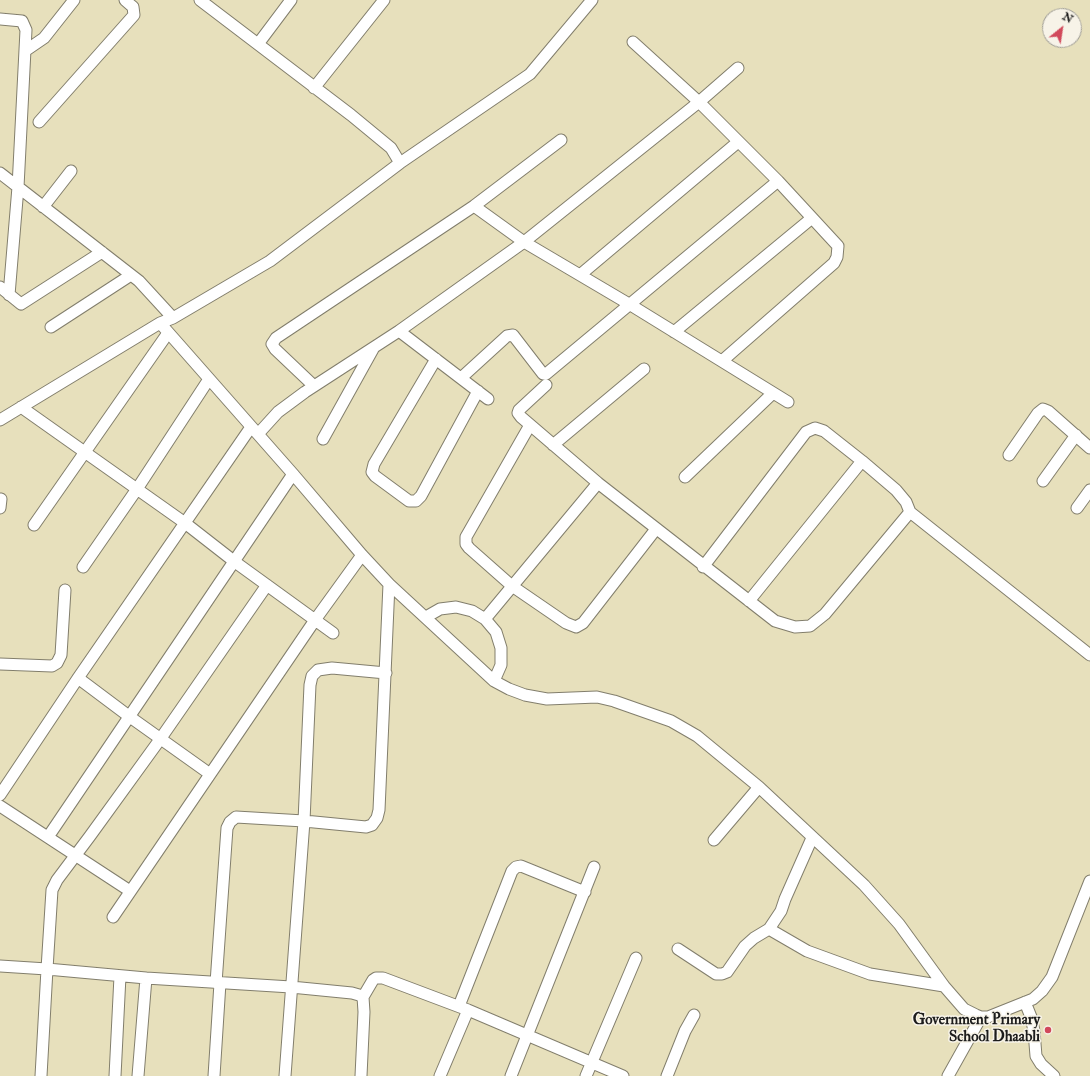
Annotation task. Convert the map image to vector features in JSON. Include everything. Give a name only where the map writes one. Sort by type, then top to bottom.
[{"type":"street","points":[[25,51],[44,38],[74,0]]},
{"type":"street","points":[[39,122],[134,16],[133,7],[125,0]]},
{"type":"street","points":[[201,0],[351,115],[391,148],[400,163]]},
{"type":"street","points":[[258,44],[292,0]]},
{"type":"street","points":[[314,88],[384,0]]},
{"type":"street","points":[[0,420],[160,323],[173,318],[270,261],[400,163],[530,74],[587,1]]},
{"type":"street","points":[[0,19],[22,21],[26,30],[18,187],[9,294]]},
{"type":"street","points":[[633,42],[699,102],[778,181],[838,246],[834,263],[722,362]]},
{"type":"street","points":[[0,796],[78,678],[185,523],[255,430],[314,386],[400,331],[524,242],[699,102],[738,68]]},
{"type":"street","points":[[314,386],[275,349],[272,344],[276,338],[474,206],[561,140]]},
{"type":"street","points":[[580,275],[738,142]]},
{"type":"street","points":[[43,207],[71,171]]},
{"type":"street","points":[[0,173],[139,281],[173,318]]},
{"type":"street","points":[[461,378],[507,336],[513,335],[543,374],[546,374],[778,181]]},
{"type":"street","points":[[474,206],[524,242],[629,304],[788,402]]},
{"type":"street","points":[[674,332],[812,218]]},
{"type":"street","points":[[0,287],[21,304],[102,252]]},
{"type":"street","points":[[51,327],[131,275]]},
{"type":"street","points":[[160,323],[294,474],[362,555],[390,584],[494,680],[509,689],[547,699],[597,697],[609,700],[671,721],[697,736],[758,786],[864,886],[899,924],[944,986],[964,1008],[981,1017],[988,1017],[1033,999],[1042,991],[1052,976],[1090,881]]},
{"type":"street","points":[[400,331],[488,399]]},
{"type":"street","points":[[34,525],[168,333]]},
{"type":"street","points":[[323,439],[374,347]]},
{"type":"street","points":[[436,359],[374,464],[372,472],[375,476],[409,501],[416,501],[421,496],[478,391]]},
{"type":"street","points":[[553,445],[644,369]]},
{"type":"street","points":[[83,567],[137,489],[209,379]]},
{"type":"street","points":[[546,385],[519,410],[519,415],[598,483],[775,621],[796,627],[810,626],[825,614],[914,515]]},
{"type":"street","points":[[685,477],[773,393]]},
{"type":"street","points":[[21,407],[185,523],[235,562],[333,633]]},
{"type":"street","points":[[1009,455],[1038,413],[1043,409],[1048,410],[1090,448]]},
{"type":"street","points":[[530,425],[466,537],[466,544],[469,548],[512,586],[566,623],[576,627],[583,623],[656,529]]},
{"type":"street","points":[[704,567],[806,432],[815,428],[824,431],[862,461],[896,490],[914,515],[1090,655]]},
{"type":"street","points":[[1043,481],[1076,435]]},
{"type":"street","points":[[749,601],[862,461]]},
{"type":"street","points":[[48,837],[294,474]]},
{"type":"street","points":[[485,619],[598,483]]},
{"type":"street","points":[[1077,508],[1090,490]]},
{"type":"street","points":[[113,916],[315,620],[362,555]]},
{"type":"street","points":[[214,1076],[227,828],[230,822],[236,817],[304,821],[366,827],[372,825],[377,818],[379,810],[390,584]]},
{"type":"street","points":[[40,1076],[52,890],[57,880],[161,738],[267,585]]},
{"type":"street","points":[[0,664],[52,666],[57,664],[61,655],[65,590]]},
{"type":"street","points":[[426,617],[440,610],[456,607],[472,611],[485,619],[496,632],[501,648],[501,665],[494,680]]},
{"type":"street","points":[[285,1076],[304,821],[310,685],[312,676],[318,670],[332,668],[386,673]]},
{"type":"street","points":[[78,678],[210,774]]},
{"type":"street","points":[[714,840],[758,786]]},
{"type":"street","points":[[0,806],[130,892]]},
{"type":"street","points":[[678,949],[716,974],[727,972],[745,946],[754,938],[769,929],[781,911],[812,838]]},
{"type":"street","points":[[440,1076],[512,871],[516,867],[520,866],[585,892]]},
{"type":"street","points":[[511,1076],[594,867]]},
{"type":"street","points":[[769,929],[807,951],[870,974],[944,986]]},
{"type":"street","points":[[586,1076],[636,958]]},
{"type":"street","points":[[0,966],[218,983],[291,986],[365,994]]},
{"type":"street","points":[[115,1076],[120,976]]},
{"type":"street","points":[[138,1076],[146,978]]},
{"type":"street","points":[[361,1076],[365,994],[372,980],[376,978],[383,978],[528,1034],[623,1076]]},
{"type":"street","points":[[1025,1002],[1031,1017],[1034,1031],[1036,1056],[1040,1064],[1054,1076]]},
{"type":"street","points":[[667,1076],[685,1031],[694,1015]]},
{"type":"street","points":[[948,1076],[981,1017]]},
{"type":"place","name":"Government Primary School Dhaabli","points":[[1048,1030]]}]
